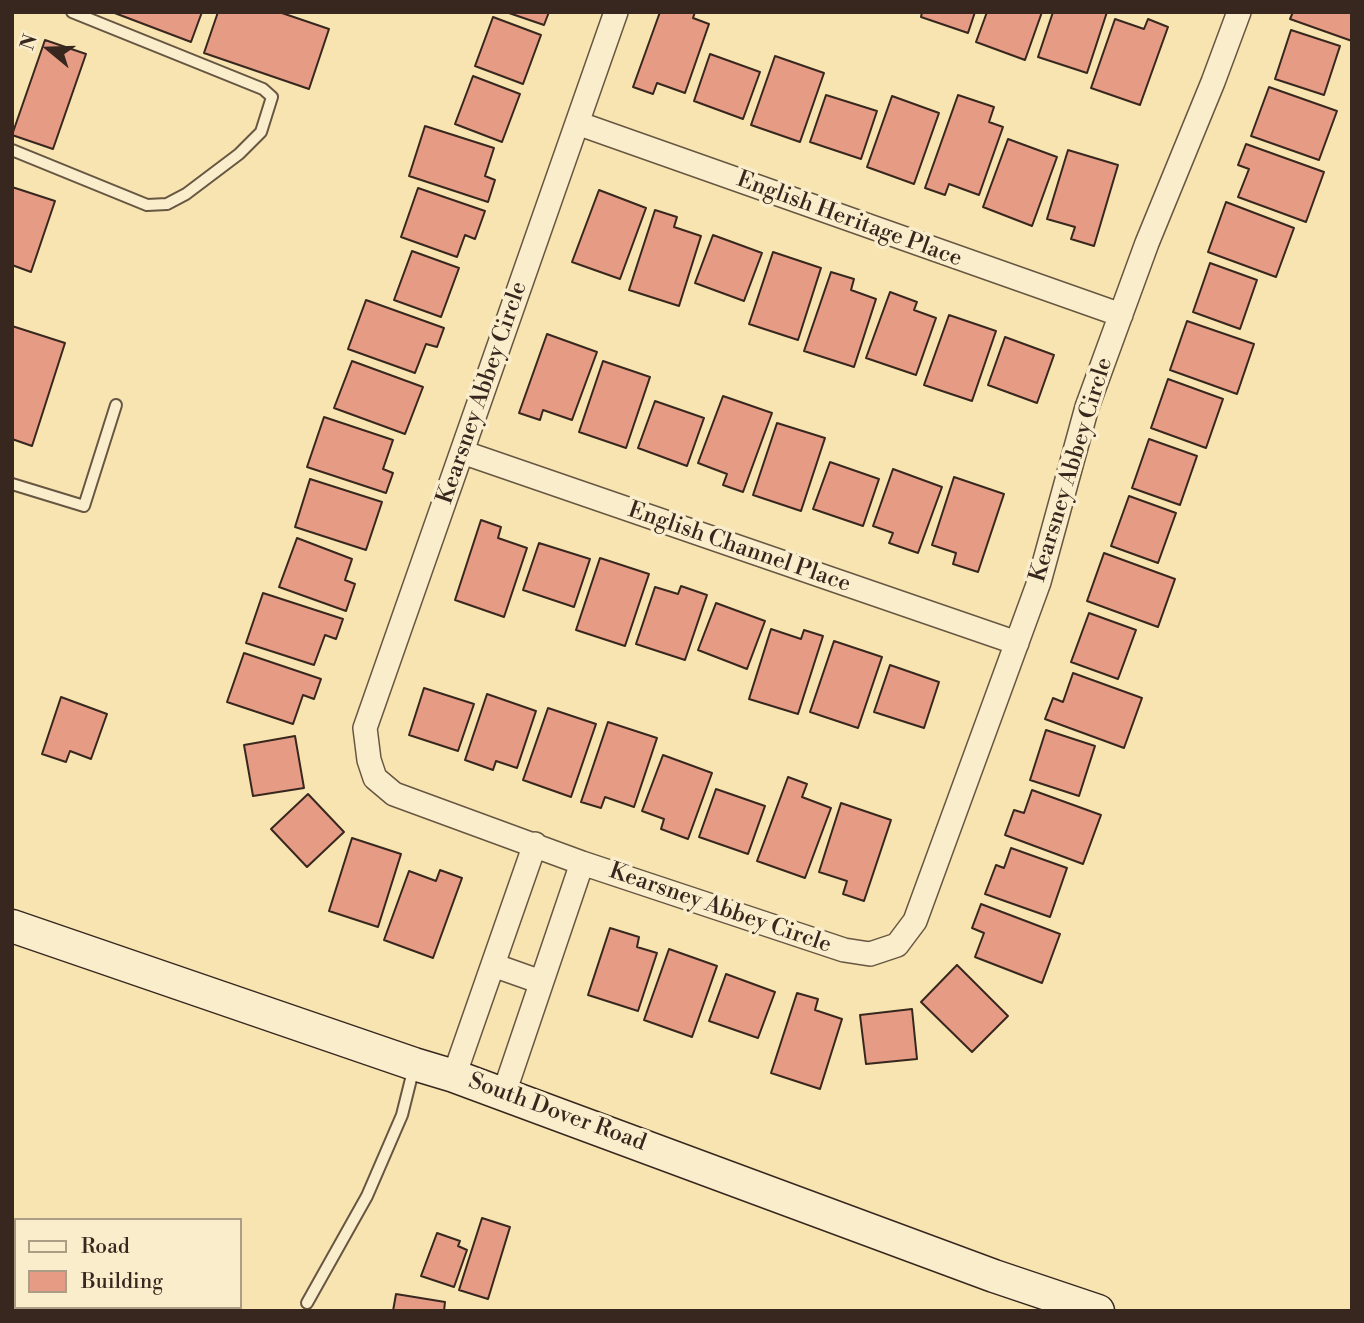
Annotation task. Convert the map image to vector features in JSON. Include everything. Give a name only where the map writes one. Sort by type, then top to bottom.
[{"type":"street","name":"Kearsney Abbey Circle","points":[[616,12],[365,728],[369,760],[375,778],[394,793],[582,863],[844,950],[870,954],[897,944],[915,921],[1039,582],[1087,407],[1147,243],[1239,12]]},
{"type":"street","name":"English Heritage Place","points":[[577,123],[1121,315]]},
{"type":"street","name":"English Channel Place","points":[[462,452],[1017,643]]},
{"type":"street","points":[[454,1076],[535,844]]},
{"type":"street","points":[[504,1093],[582,863]]},
{"type":"street","name":"South Dover Road","points":[[12,926],[504,1093],[994,1276],[1098,1311]]},
{"type":"street","points":[[493,965],[541,982]]},
{"type":"lane","points":[[12,150],[147,205],[167,204],[186,194],[239,154],[261,132],[272,97],[263,89],[72,12]]},
{"type":"lane","points":[[12,484],[84,506],[116,405]]},
{"type":"lane","points":[[307,1303],[367,1196],[402,1115],[414,1064]]},
{"type":"building","points":[[112,12],[202,12],[191,42]]},
{"type":"building","points":[[218,12],[279,12],[329,29],[309,89],[204,53]]},
{"type":"building","points":[[506,12],[549,12],[544,25]]},
{"type":"building","points":[[660,12],[695,12],[693,18],[709,24],[685,93],[657,83],[653,94],[633,87]]},
{"type":"building","points":[[922,12],[975,12],[968,33],[921,17]]},
{"type":"building","points":[[987,12],[1042,12],[1025,60],[976,42]]},
{"type":"building","points":[[1053,12],[1107,12],[1087,73],[1038,57]]},
{"type":"building","points":[[1293,12],[1352,12],[1352,41],[1290,19]]},
{"type":"building","points":[[493,17],[541,35],[523,84],[475,66]]},
{"type":"building","points":[[1115,19],[1144,29],[1148,19],[1168,27],[1140,105],[1091,88]]},
{"type":"building","points":[[1291,30],[1340,46],[1324,95],[1275,79]]},
{"type":"building","points":[[45,40],[86,54],[53,149],[12,135]]},
{"type":"building","points":[[710,54],[760,72],[743,119],[694,101]]},
{"type":"building","points":[[775,56],[824,73],[800,142],[751,125]]},
{"type":"building","points":[[473,76],[520,94],[502,142],[455,124]]},
{"type":"building","points":[[1269,87],[1337,111],[1319,160],[1251,136]]},
{"type":"building","points":[[826,95],[877,111],[861,159],[810,142]]},
{"type":"building","points":[[958,95],[994,107],[989,122],[1003,127],[979,195],[949,184],[945,195],[925,188]]},
{"type":"building","points":[[892,96],[939,113],[914,184],[867,167]]},
{"type":"building","points":[[425,126],[494,148],[485,176],[495,180],[488,202],[409,176]]},
{"type":"building","points":[[1008,139],[1057,157],[1032,226],[983,207]]},
{"type":"building","points":[[1246,144],[1324,172],[1306,222],[1238,197],[1249,169],[1238,165]]},
{"type":"building","points":[[1068,150],[1118,165],[1094,246],[1071,239],[1075,227],[1047,219]]},
{"type":"building","points":[[12,187],[55,201],[31,272],[12,265]]},
{"type":"building","points":[[418,188],[485,211],[475,239],[465,235],[457,257],[401,237]]},
{"type":"building","points":[[599,190],[646,208],[620,279],[572,262]]},
{"type":"building","points":[[1226,202],[1294,228],[1276,277],[1208,252]]},
{"type":"building","points":[[655,210],[677,217],[674,227],[701,236],[679,306],[629,290]]},
{"type":"building","points":[[713,235],[762,253],[744,301],[695,283]]},
{"type":"building","points":[[412,251],[459,268],[441,317],[394,300]]},
{"type":"building","points":[[773,252],[821,268],[798,340],[749,324]]},
{"type":"building","points":[[1210,263],[1257,280],[1240,329],[1193,312]]},
{"type":"building","points":[[831,272],[854,279],[851,290],[876,299],[854,367],[804,351]]},
{"type":"building","points":[[890,292],[917,302],[914,310],[936,318],[916,375],[866,358]]},
{"type":"building","points":[[366,300],[444,328],[437,347],[426,344],[415,373],[348,349]]},
{"type":"building","points":[[949,315],[996,331],[972,401],[924,385]]},
{"type":"building","points":[[1187,321],[1254,344],[1237,394],[1170,370]]},
{"type":"building","points":[[12,326],[65,343],[32,446],[12,439]]},
{"type":"building","points":[[547,334],[597,352],[572,420],[543,410],[540,420],[519,413]]},
{"type":"building","points":[[1005,337],[1054,355],[1037,403],[988,385]]},
{"type":"building","points":[[352,361],[423,387],[405,434],[334,408]]},
{"type":"building","points":[[603,361],[650,377],[626,448],[579,432]]},
{"type":"building","points":[[1168,379],[1223,399],[1206,448],[1151,428]]},
{"type":"building","points":[[723,396],[772,413],[743,492],[723,485],[727,474],[698,463]]},
{"type":"building","points":[[655,401],[704,418],[687,466],[638,448]]},
{"type":"building","points":[[324,417],[393,440],[383,469],[393,473],[386,493],[307,467]]},
{"type":"building","points":[[777,423],[825,438],[801,511],[753,495]]},
{"type":"building","points":[[1149,439],[1197,456],[1180,505],[1132,488]]},
{"type":"building","points":[[830,462],[879,479],[863,526],[813,509]]},
{"type":"building","points":[[893,469],[942,487],[918,553],[889,543],[893,533],[873,526]]},
{"type":"building","points":[[954,477],[1004,494],[978,572],[953,564],[956,553],[932,545]]},
{"type":"building","points":[[310,479],[382,502],[366,550],[295,527]]},
{"type":"building","points":[[1129,496],[1176,513],[1158,563],[1111,546]]},
{"type":"building","points":[[481,520],[501,527],[498,538],[527,548],[504,617],[455,600]]},
{"type":"building","points":[[297,538],[352,559],[345,580],[355,584],[346,611],[279,587]]},
{"type":"building","points":[[539,543],[590,559],[574,607],[523,590]]},
{"type":"building","points":[[1104,553],[1175,579],[1158,627],[1087,601]]},
{"type":"building","points":[[600,558],[649,574],[625,646],[576,630]]},
{"type":"building","points":[[681,586],[707,595],[685,660],[636,644],[655,587],[678,594]]},
{"type":"building","points":[[263,593],[343,619],[336,639],[325,635],[314,665],[246,643]]},
{"type":"building","points":[[716,603],[765,621],[747,669],[698,650]]},
{"type":"building","points":[[1089,613],[1136,630],[1118,679],[1071,662]]},
{"type":"building","points":[[771,629],[801,639],[804,630],[823,636],[798,714],[749,699]]},
{"type":"building","points":[[834,641],[882,657],[858,728],[810,712]]},
{"type":"building","points":[[244,653],[321,679],[314,699],[303,695],[293,724],[227,702]]},
{"type":"building","points":[[890,665],[939,682],[924,728],[874,712]]},
{"type":"building","points":[[1073,673],[1142,698],[1124,748],[1045,719],[1053,698],[1063,702]]},
{"type":"building","points":[[424,688],[474,704],[458,751],[409,735]]},
{"type":"building","points":[[487,694],[536,711],[517,768],[496,761],[493,770],[465,760]]},
{"type":"building","points":[[61,697],[107,714],[91,759],[70,751],[66,762],[42,754]]},
{"type":"building","points":[[548,708],[596,724],[571,797],[523,780]]},
{"type":"building","points":[[608,722],[657,738],[634,807],[605,797],[601,808],[581,802]]},
{"type":"building","points":[[1046,730],[1095,746],[1079,796],[1030,780]]},
{"type":"building","points":[[295,736],[304,788],[253,796],[244,745]]},
{"type":"building","points":[[663,755],[712,773],[688,839],[661,829],[664,819],[642,811]]},
{"type":"building","points":[[788,777],[807,784],[802,797],[831,808],[805,878],[757,861]]},
{"type":"building","points":[[716,789],[765,806],[748,854],[699,837]]},
{"type":"building","points":[[1032,790],[1101,815],[1083,864],[1005,835],[1014,810],[1024,813]]},
{"type":"building","points":[[308,794],[344,832],[307,867],[271,829]]},
{"type":"building","points":[[841,803],[891,820],[864,901],[843,894],[847,881],[819,872]]},
{"type":"building","points":[[352,838],[401,854],[378,927],[329,911]]},
{"type":"building","points":[[1011,848],[1067,868],[1050,917],[985,894],[996,865],[1004,868]]},
{"type":"building","points":[[440,870],[462,878],[433,958],[384,940],[409,871],[436,881]]},
{"type":"building","points":[[981,904],[1060,934],[1042,983],[975,957],[984,933],[972,928]]},
{"type":"building","points":[[610,928],[639,937],[637,947],[657,953],[638,1011],[588,995]]},
{"type":"building","points":[[669,949],[717,966],[692,1037],[644,1020]]},
{"type":"building","points":[[957,965],[1008,1016],[972,1052],[921,1002]]},
{"type":"building","points":[[726,974],[775,992],[758,1038],[709,1021]]},
{"type":"building","points":[[797,993],[818,999],[815,1010],[842,1019],[820,1089],[771,1073]]},
{"type":"building","points":[[912,1009],[917,1059],[866,1064],[860,1015]]},
{"type":"building","points":[[482,1218],[510,1227],[488,1299],[459,1290]]},
{"type":"building","points":[[437,1233],[460,1241],[458,1246],[467,1250],[454,1287],[421,1276]]},
{"type":"building","points":[[396,1294],[445,1302],[444,1311],[393,1311]]}]
